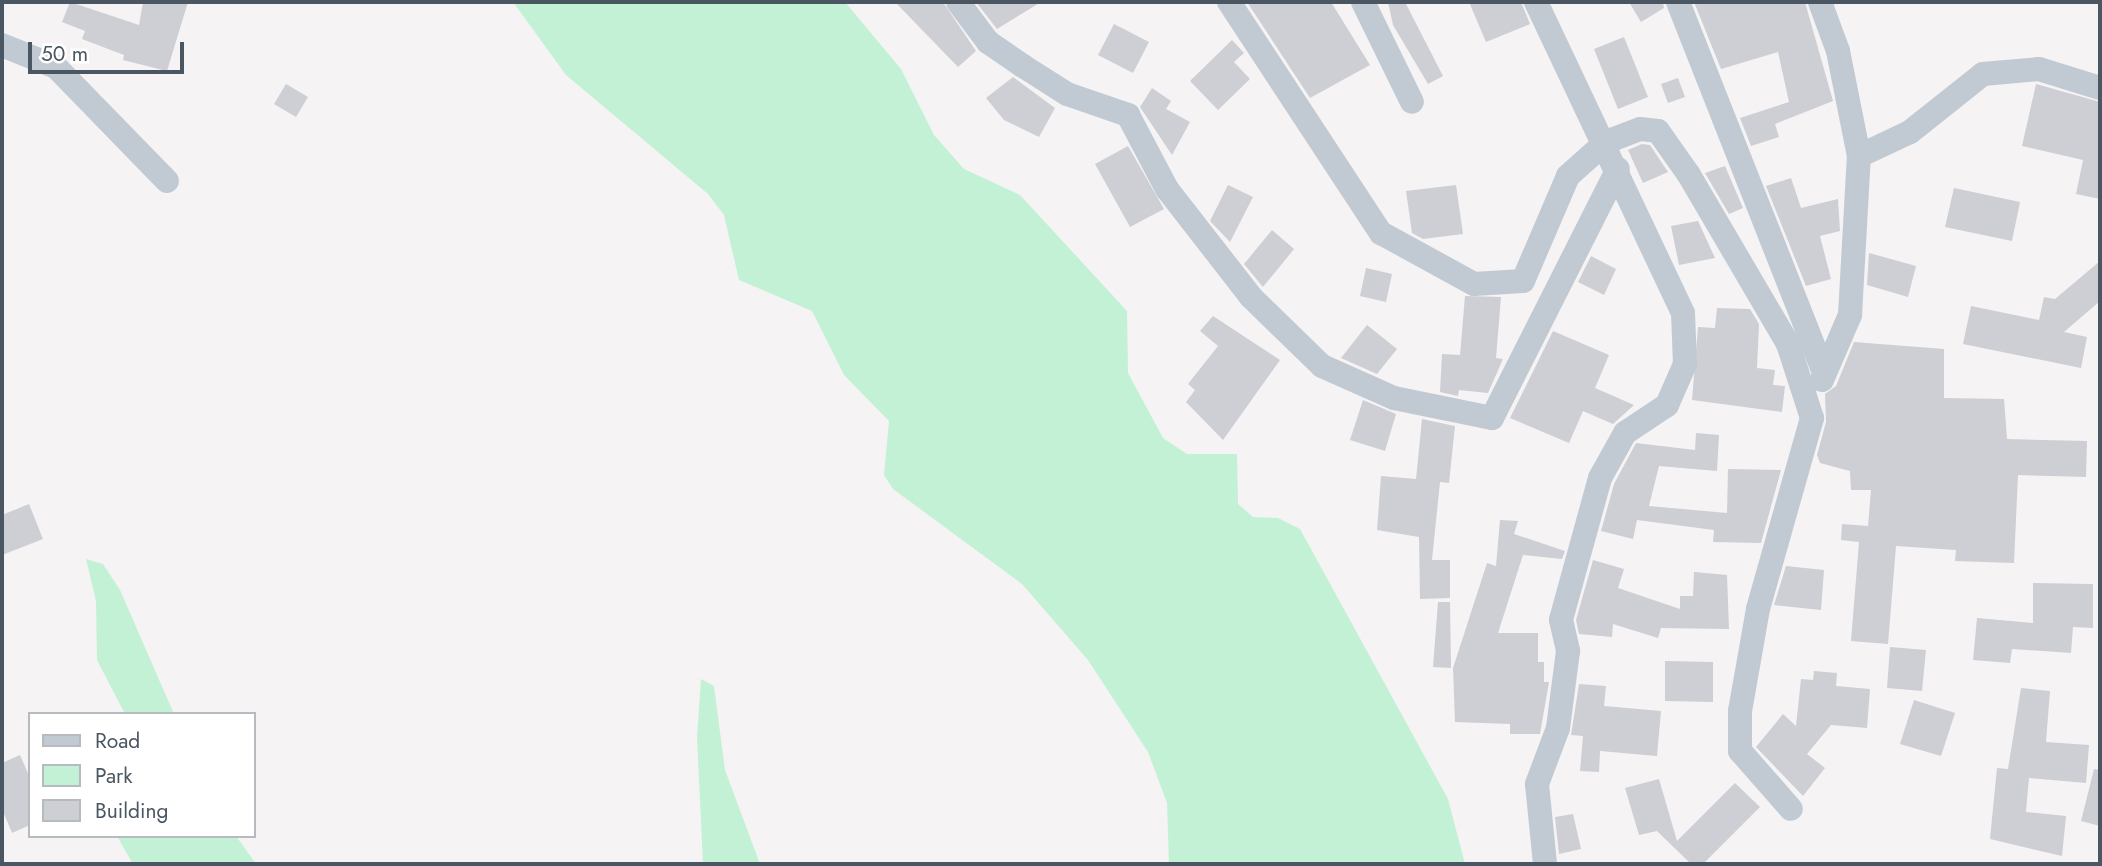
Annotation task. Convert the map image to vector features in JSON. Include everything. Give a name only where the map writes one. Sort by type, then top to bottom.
[{"type":"street","points":[[958,2],[988,42],[1023,66],[1067,94],[1128,115],[1167,189],[1251,297],[1322,366],[1394,398],[1492,418],[1618,169]]},
{"type":"street","points":[[1229,2],[1381,233],[1474,284],[1523,281],[1568,177],[1606,142],[1640,129],[1658,131],[1788,344],[1812,418]]},
{"type":"street","points":[[1363,2],[1412,102]]},
{"type":"street","points":[[1536,2],[1606,142],[1683,313],[1685,364],[1667,405],[1625,433],[1600,478],[1561,620],[1568,651],[1558,729],[1537,784],[1545,864]]},
{"type":"street","points":[[1678,2],[1824,373]]},
{"type":"street","points":[[1791,809],[1740,751],[1740,711],[1758,609],[1824,373],[1850,315],[1859,156],[1838,51],[1820,2]]},
{"type":"street","points":[[2,45],[66,75],[167,181]]},
{"type":"street","points":[[1859,156],[1910,132],[1983,74],[2039,69],[2100,88]]},
{"type":"green space","points":[[513,2],[845,2],[901,69],[934,135],[964,169],[1020,195],[1127,311],[1128,373],[1163,438],[1187,454],[1237,454],[1238,504],[1253,517],[1278,518],[1300,529],[1448,799],[1465,864],[1169,864],[1167,803],[1148,752],[1088,660],[1022,584],[893,489],[884,475],[889,421],[844,375],[812,311],[739,280],[724,215],[708,194],[566,75]]},
{"type":"green space","points":[[86,559],[103,564],[120,590],[173,712],[124,712],[97,660],[96,601]]},
{"type":"green space","points":[[701,679],[714,686],[725,770],[760,864],[703,864],[697,737]]},
{"type":"green space","points":[[118,838],[237,838],[256,864],[133,864]]},
{"type":"building","points":[[70,2],[139,25],[143,2],[188,2],[167,71],[123,60],[124,55],[82,39],[85,31],[62,22]]},
{"type":"building","points":[[895,2],[943,2],[976,51],[958,67]]},
{"type":"building","points":[[976,2],[1041,2],[997,29]]},
{"type":"building","points":[[1247,2],[1331,2],[1370,65],[1310,98]]},
{"type":"building","points":[[1388,2],[1405,2],[1443,76],[1428,84],[1393,25]]},
{"type":"building","points":[[1469,2],[1521,2],[1530,24],[1486,42]]},
{"type":"building","points":[[1629,2],[1663,2],[1664,8],[1641,22]]},
{"type":"building","points":[[1694,2],[1805,2],[1833,101],[1775,124],[1779,137],[1751,146],[1740,118],[1789,102],[1778,52],[1721,69]]},
{"type":"building","points":[[1114,24],[1149,42],[1133,73],[1098,55]]},
{"type":"building","points":[[1624,37],[1648,97],[1618,109],[1594,49]]},
{"type":"building","points":[[1232,40],[1244,53],[1234,62],[1250,79],[1218,110],[1190,81]]},
{"type":"building","points":[[1013,77],[1055,108],[1039,137],[1004,120],[986,98]]},
{"type":"building","points":[[1678,78],[1685,97],[1668,103],[1661,84]]},
{"type":"building","points":[[286,84],[308,97],[296,117],[274,104]]},
{"type":"building","points":[[2036,84],[2100,102],[2100,199],[2076,194],[2083,160],[2022,146]]},
{"type":"building","points":[[1152,88],[1171,101],[1166,109],[1190,122],[1172,155],[1140,107]]},
{"type":"building","points":[[1642,144],[1650,145],[1668,172],[1643,183],[1628,150]]},
{"type":"building","points":[[1128,146],[1164,209],[1130,227],[1095,164]]},
{"type":"building","points":[[1725,166],[1743,208],[1729,214],[1705,173]]},
{"type":"building","points":[[1791,178],[1801,208],[1838,199],[1840,231],[1820,236],[1831,279],[1806,286],[1766,186]]},
{"type":"building","points":[[1228,185],[1253,197],[1230,242],[1210,221]]},
{"type":"building","points":[[1456,185],[1463,234],[1423,239],[1412,233],[1406,191]]},
{"type":"building","points":[[1954,188],[2020,202],[2012,241],[1945,227]]},
{"type":"building","points":[[1698,221],[1715,258],[1679,265],[1671,226]]},
{"type":"building","points":[[1272,230],[1294,249],[1263,287],[1244,264]]},
{"type":"building","points":[[1869,253],[1916,266],[1908,297],[1867,285]]},
{"type":"building","points":[[1591,256],[1616,269],[1604,295],[1578,282]]},
{"type":"building","points":[[2100,261],[2100,301],[2064,332],[2087,337],[2081,368],[1963,344],[1971,306],[2039,320],[2044,297],[2055,299]]},
{"type":"building","points":[[1366,268],[1392,274],[1386,302],[1360,296]]},
{"type":"building","points":[[1465,296],[1501,297],[1496,358],[1503,359],[1488,393],[1459,390],[1458,396],[1440,392],[1442,354],[1460,355]]},
{"type":"building","points":[[1717,308],[1750,309],[1759,324],[1757,368],[1775,370],[1773,385],[1785,386],[1782,412],[1692,400],[1698,327],[1715,328]]},
{"type":"building","points":[[1213,316],[1280,360],[1223,440],[1186,402],[1195,390],[1188,384],[1218,346],[1200,331]]},
{"type":"building","points":[[1367,325],[1397,349],[1377,374],[1341,358]]},
{"type":"building","points":[[1553,331],[1609,355],[1595,388],[1634,405],[1613,424],[1583,411],[1569,443],[1510,418]]},
{"type":"building","points":[[1854,342],[1944,349],[1944,398],[2004,399],[2007,439],[2087,441],[2086,477],[2018,475],[2014,563],[1955,561],[1956,550],[1896,546],[1888,644],[1851,641],[1859,542],[1841,540],[1842,524],[1868,526],[1871,490],[1851,490],[1850,471],[1820,463],[1817,455],[1826,422],[1825,394],[1836,386]]},
{"type":"building","points":[[1363,400],[1396,414],[1385,451],[1350,440]]},
{"type":"building","points":[[1422,419],[1455,426],[1449,483],[1440,482],[1432,560],[1450,560],[1450,598],[1420,599],[1419,537],[1377,530],[1381,476],[1416,479]]},
{"type":"building","points":[[1696,433],[1719,435],[1717,471],[1659,466],[1649,506],[1727,513],[1728,469],[1781,470],[1761,543],[1713,542],[1714,530],[1637,520],[1633,539],[1601,531],[1614,484],[1636,443],[1695,450]]},
{"type":"building","points":[[29,504],[43,539],[2,555],[2,515]]},
{"type":"building","points":[[1500,520],[1518,521],[1514,534],[1565,551],[1562,559],[1523,555],[1498,633],[1538,633],[1538,662],[1544,662],[1544,682],[1549,682],[1540,734],[1510,734],[1510,724],[1455,722],[1453,668],[1487,563],[1496,566]]},
{"type":"building","points":[[1593,560],[1624,569],[1618,588],[1680,609],[1680,596],[1693,596],[1694,572],[1727,575],[1729,629],[1661,628],[1658,638],[1613,624],[1612,637],[1579,634],[1576,620]]},
{"type":"building","points":[[1786,566],[1824,570],[1821,610],[1774,605]]},
{"type":"building","points":[[2033,583],[2093,584],[2093,628],[2073,627],[2071,653],[2012,649],[2010,663],[1973,660],[1977,618],[2033,623]]},
{"type":"building","points":[[1438,602],[1450,602],[1451,668],[1433,667]]},
{"type":"building","points":[[1890,647],[1926,650],[1922,691],[1887,688]]},
{"type":"building","points":[[1665,661],[1713,662],[1713,702],[1665,701]]},
{"type":"building","points":[[1814,671],[1837,673],[1836,686],[1870,689],[1867,728],[1831,725],[1807,754],[1825,768],[1803,796],[1756,747],[1783,714],[1796,726],[1801,679],[1813,680]]},
{"type":"building","points":[[1579,684],[1606,686],[1604,706],[1661,711],[1657,756],[1600,751],[1599,772],[1580,771],[1583,736],[1571,735]]},
{"type":"building","points":[[2021,688],[2050,691],[2046,742],[2089,745],[2086,783],[2029,778],[2026,812],[2066,816],[2062,856],[1990,839],[1997,768],[2008,769]]},
{"type":"building","points":[[1914,700],[1955,713],[1941,756],[1900,744]]},
{"type":"building","points":[[20,755],[28,773],[28,826],[12,833],[2,809],[2,763]]},
{"type":"building","points":[[2094,769],[2100,770],[2100,826],[2081,821]]},
{"type":"building","points":[[1659,779],[1677,841],[1735,783],[1760,807],[1703,864],[1691,864],[1657,831],[1639,835],[1625,788]]},
{"type":"building","points":[[1573,814],[1581,849],[1559,854],[1555,817]]}]
